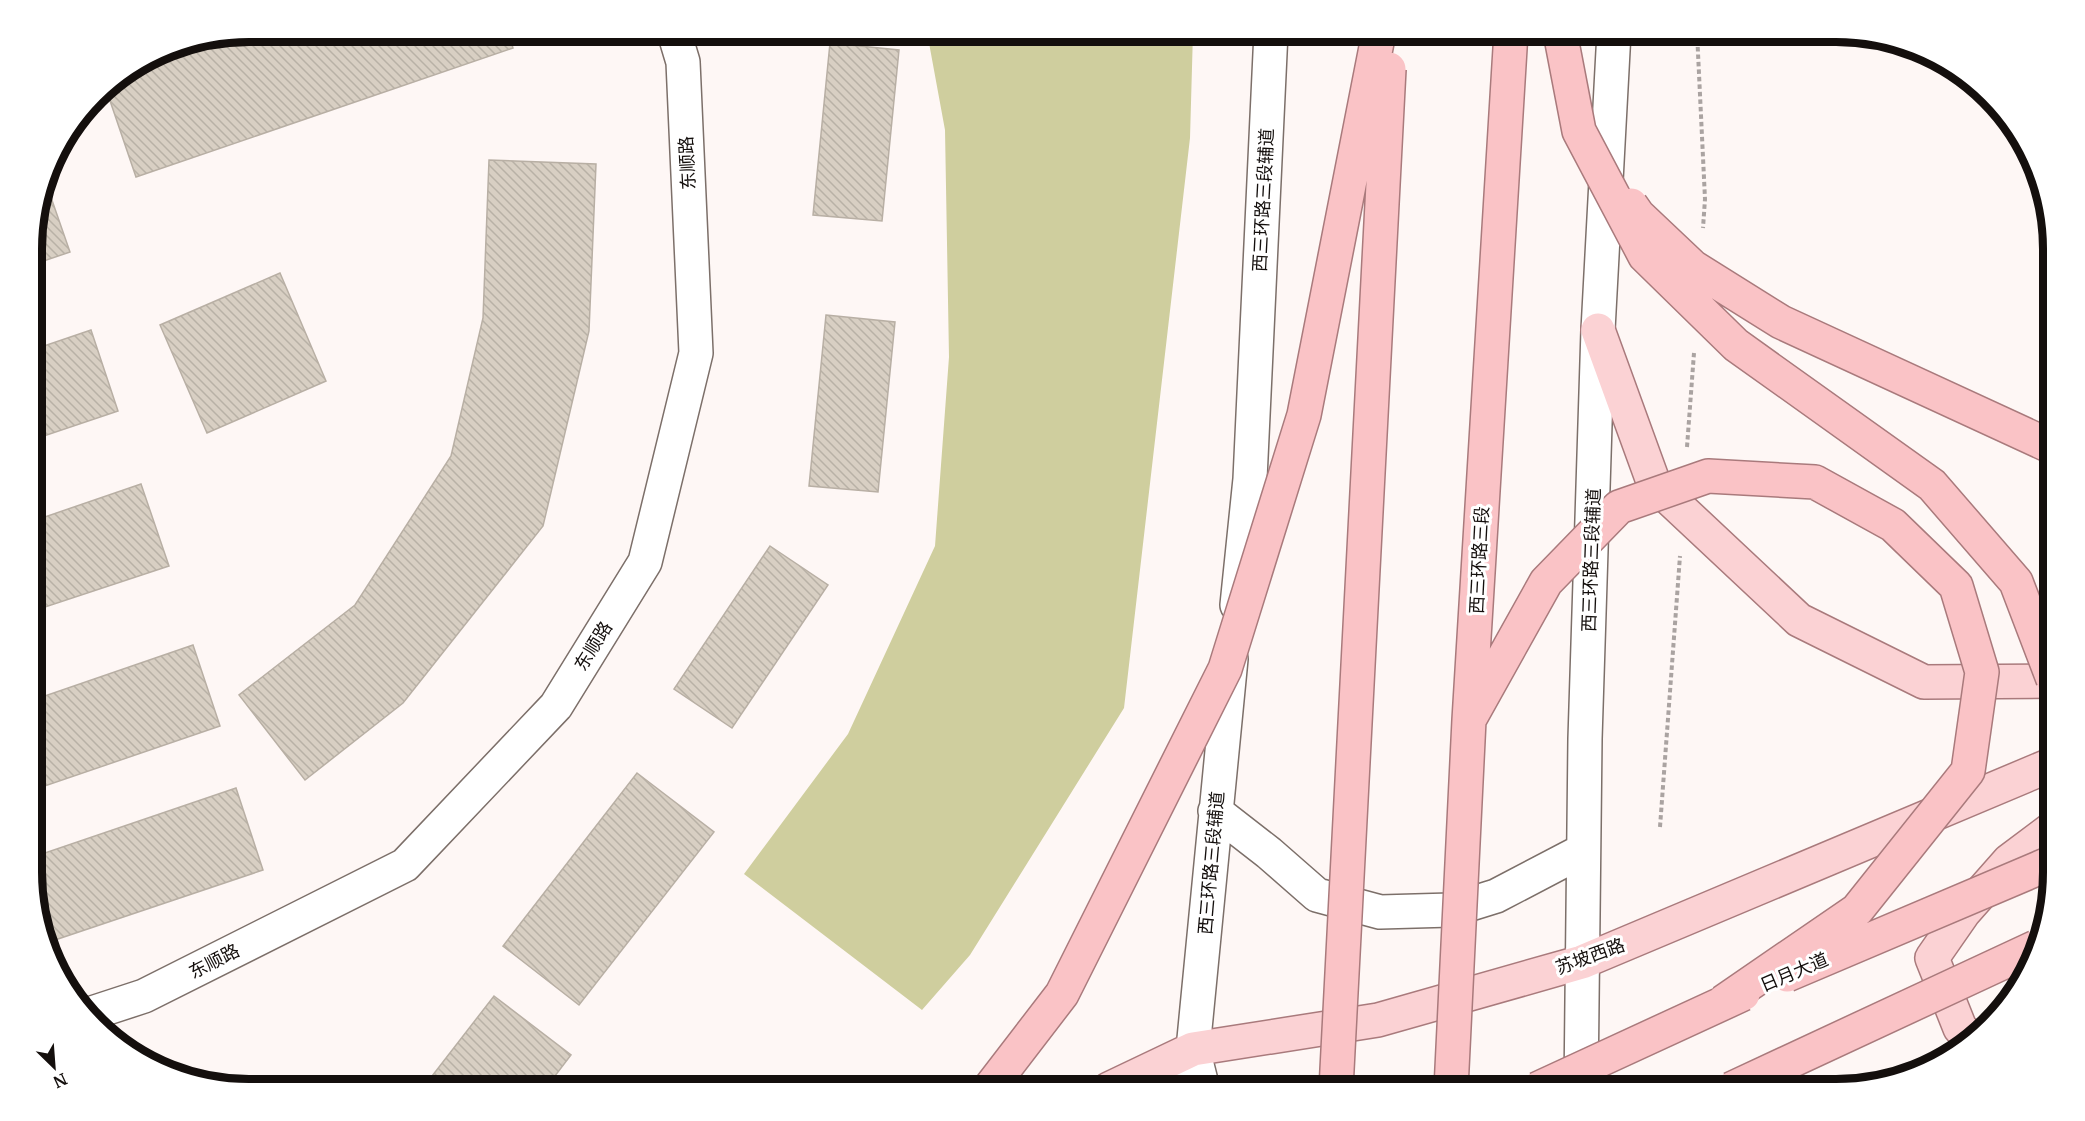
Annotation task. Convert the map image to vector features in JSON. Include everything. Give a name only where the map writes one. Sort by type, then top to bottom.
[{"type":"highway","points":[[997,1079],[1062,994],[1225,669],[1304,416],[1377,42]]},
{"type":"highway","points":[[1337,1079],[1390,42]]},
{"type":"highway","name":"西三环路三段","points":[[1451,1079],[1469,720],[1510,42]]},
{"type":"highway","points":[[1562,42],[1579,131],[1645,256],[1736,345],[1932,485],[2016,582],[2043,654]]},
{"type":"highway","points":[[1585,141],[1638,215],[1694,267],[1781,322],[2043,443]]},
{"type":"highway","points":[[1469,720],[1546,582],[1562,565],[1619,507],[1708,476],[1815,482],[1893,525],[1956,586],[1982,672],[1968,771],[1857,910],[1723,1002]]},
{"type":"highway","name":"日月大道","points":[[1558,1079],[1723,1002],[2043,867]]},
{"type":"highway","points":[[1752,1079],[2027,951]]},
{"type":"main road","name":"东顺路","points":[[97,1012],[144,996],[405,865],[556,706],[645,562],[696,353],[682,62],[677,42]]},
{"type":"main road","name":"西三环路三段辅道","points":[[1200,1079],[1193,1049],[1250,479],[1271,42]]},
{"type":"main road","name":"西三环路三段辅道","points":[[1581,1079],[1582,851],[1598,330],[1613,42]]},
{"type":"main road","points":[[1598,330],[1654,484],[1799,620],[1924,682],[2043,680]]},
{"type":"main road","name":"苏坡西路","points":[[1130,1079],[1193,1049],[1378,1020],[1582,962],[2043,768]]},
{"type":"main road","points":[[1215,811],[1269,853],[1317,895],[1380,912],[1451,910],[1496,896],[1582,851]]},
{"type":"main road","points":[[1965,1033],[1960,1028],[1932,958],[1964,912],[2009,861],[2043,836]]},
{"type":"main road","points":[[1171,1079],[1193,1049]]},
{"type":"path","points":[[1697,42],[1705,199],[1703,234]]},
{"type":"path","points":[[1687,453],[1694,349]]},
{"type":"path","points":[[1660,827],[1683,511]]},
{"type":"green space","points":[[929,42],[1193,42],[1190,138],[1124,708],[970,955],[922,1010],[744,874],[848,734],[935,546],[949,357],[945,130]]},
{"type":"building","points":[[249,42],[511,42],[513,48],[136,177],[109,97],[134,77],[170,58],[209,46]]},
{"type":"building","points":[[830,43],[899,50],[882,221],[813,215]]},
{"type":"building","points":[[489,160],[596,164],[589,331],[543,526],[403,703],[305,780],[239,695],[355,605],[451,456],[483,318]]},
{"type":"building","points":[[50,194],[70,252],[42,262],[42,236]]},
{"type":"building","points":[[280,273],[326,381],[207,433],[160,325]]},
{"type":"building","points":[[826,315],[895,322],[878,492],[809,486]]},
{"type":"building","points":[[91,330],[118,411],[42,437],[42,347]]},
{"type":"building","points":[[141,484],[169,566],[42,608],[42,518]]},
{"type":"building","points":[[770,546],[828,585],[732,728],[674,689]]},
{"type":"building","points":[[193,645],[220,726],[42,787],[42,697]]},
{"type":"building","points":[[637,773],[714,832],[579,1005],[503,946]]},
{"type":"building","points":[[236,788],[263,870],[54,940],[44,899],[42,854]]},
{"type":"building","points":[[494,996],[571,1055],[553,1079],[430,1079]]}]
